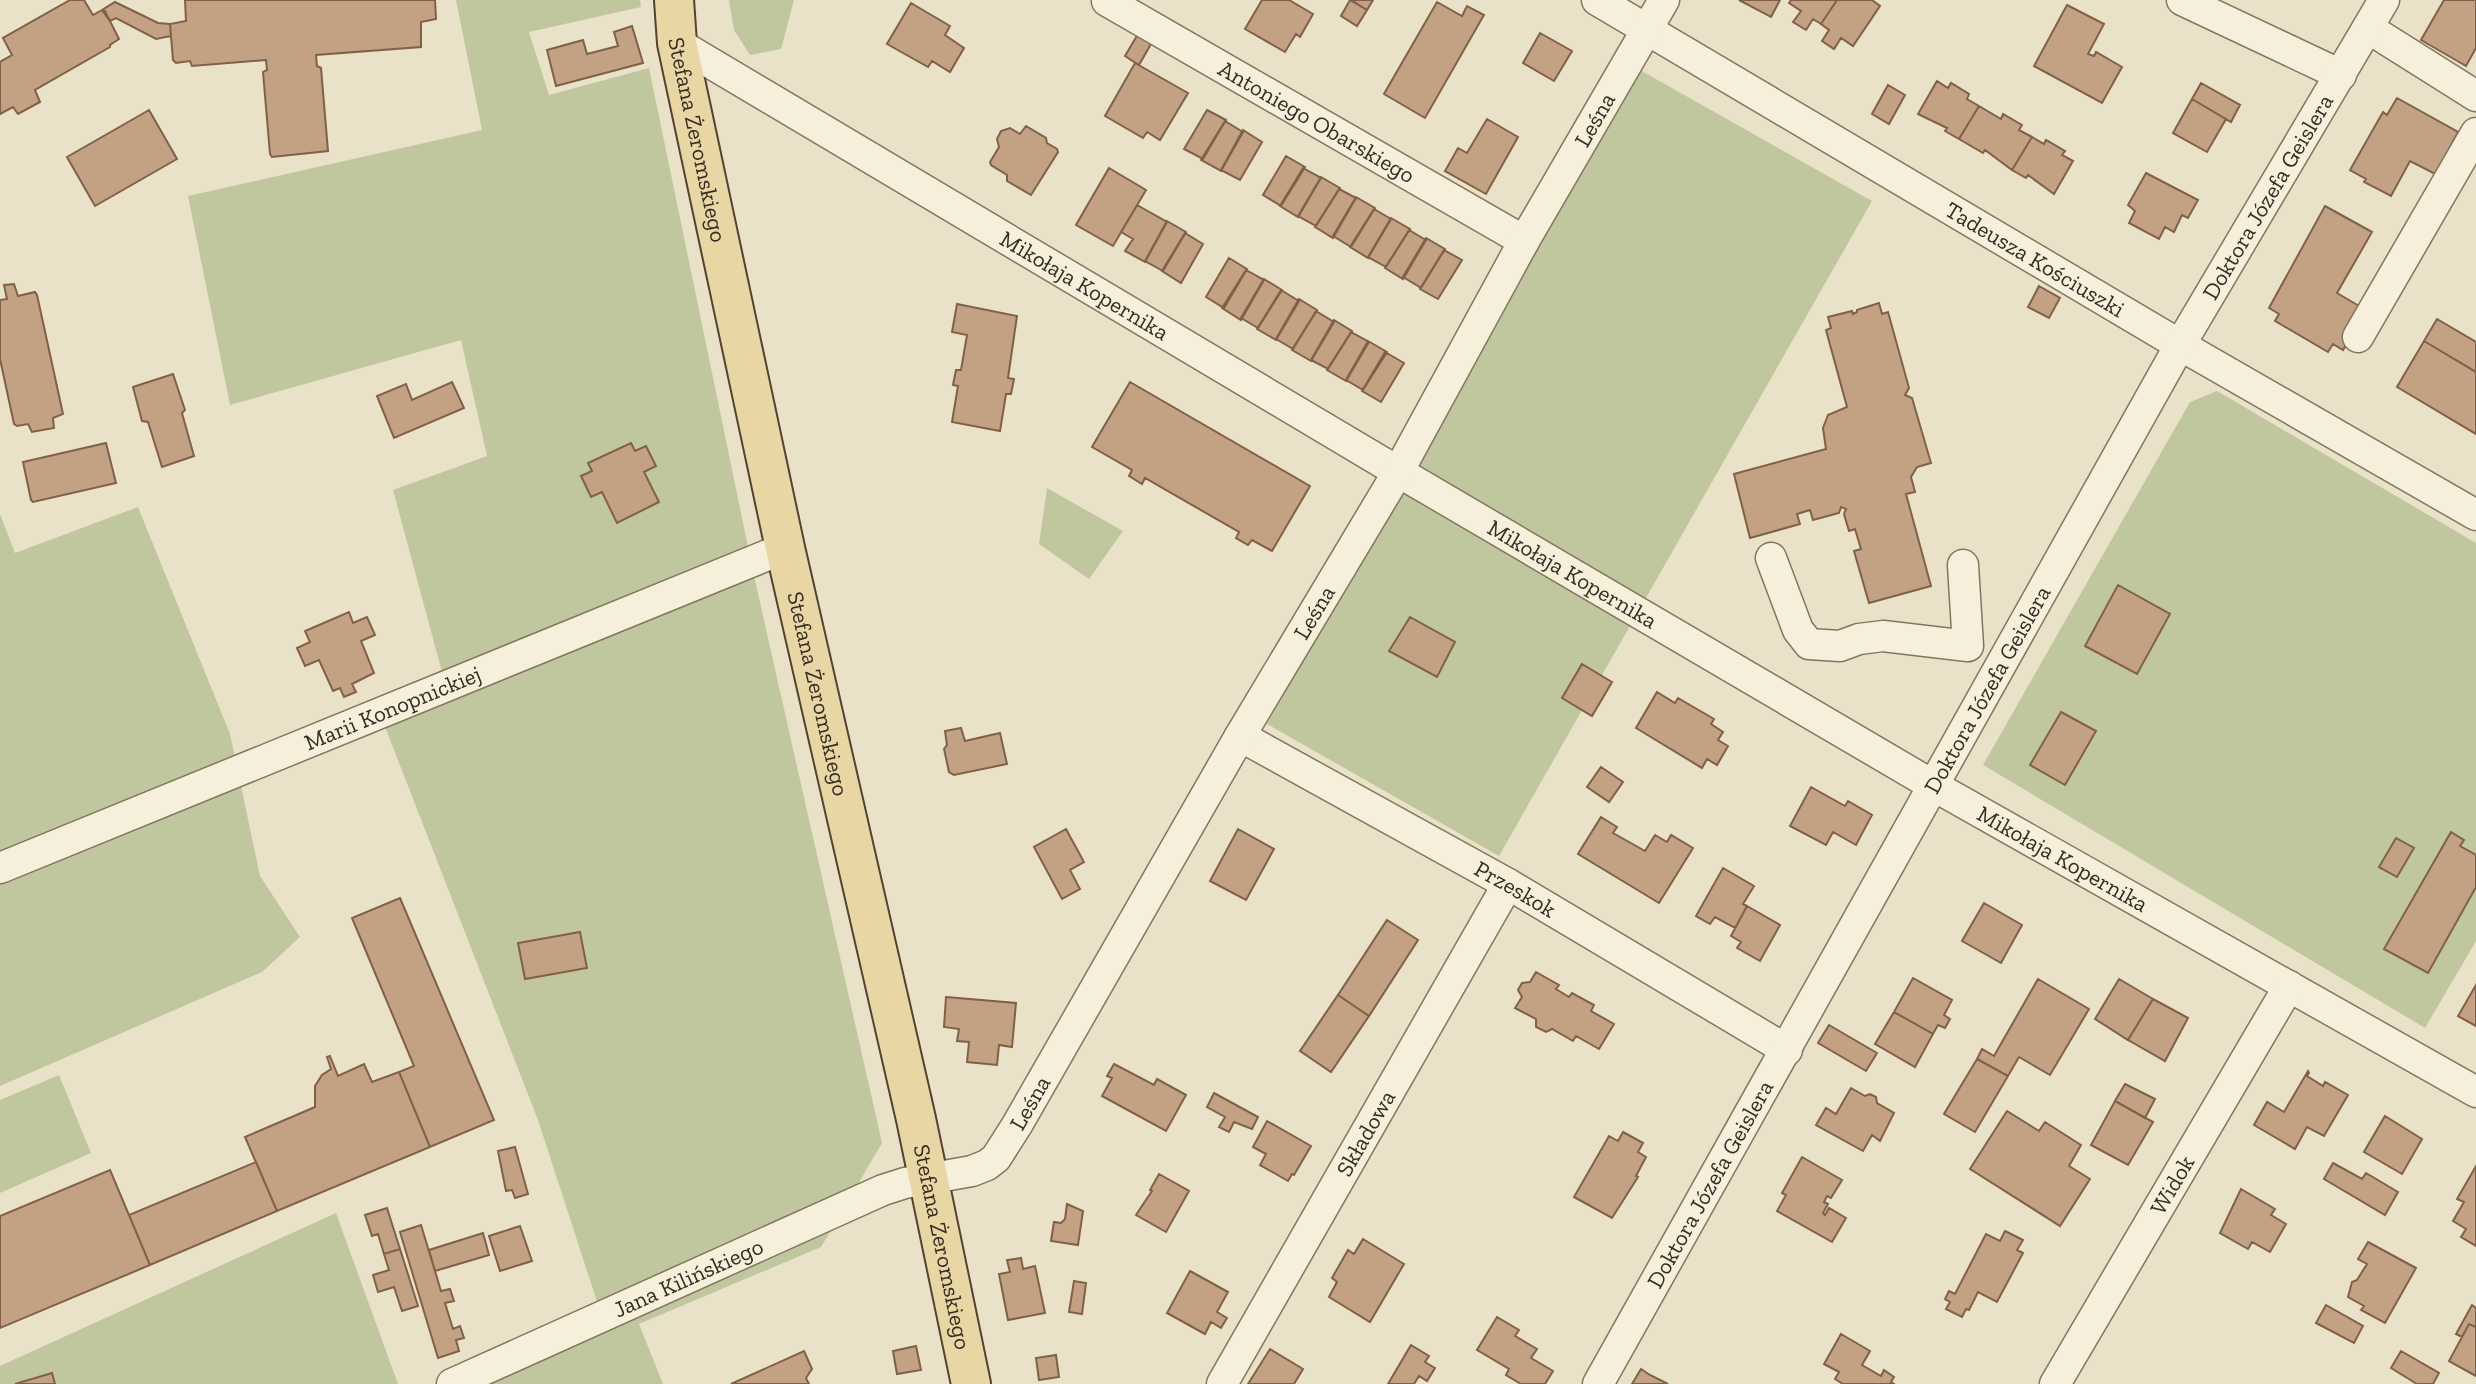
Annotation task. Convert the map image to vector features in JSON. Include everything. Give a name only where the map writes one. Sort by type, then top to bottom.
[{"type":"main road","name":"Stefana Żeromskiego","points":[[674,0],[677,43],[785,548],[902,1059],[971,1384]]},
{"type":"street","name":"Tadeusza Kościuszki","points":[[1597,0],[2180,345],[2476,514]]},
{"type":"street","name":"Leśna","points":[[927,1179],[972,1171],[987,1165],[996,1157],[1024,1114],[1240,736],[1398,472],[1524,242],[1664,0]]},
{"type":"street","points":[[2182,0],[2341,75]]},
{"type":"street","name":"Doktora Józefa Geislera","points":[[1598,1384],[2180,345],[2384,0]]},
{"type":"street","name":"Antoniego Obarskiego","points":[[1107,1],[1524,242]]},
{"type":"street","points":[[2368,27],[2476,96]]},
{"type":"street","name":"Mikołaja Kopernika","points":[[677,43],[1398,472],[1934,786],[2476,1092]]},
{"type":"street","points":[[2358,337],[2476,133]]},
{"type":"street","name":"Marii Konopnickiej","points":[[0,868],[785,548]]},
{"type":"street","points":[[1771,558],[1798,630],[1809,644],[1840,646],[1859,639],[1883,636],[1968,646],[2001,665]]},
{"type":"street","points":[[1963,565],[1968,646]]},
{"type":"street","name":"Przeskok","points":[[1240,736],[1508,884],[1787,1050]]},
{"type":"street","name":"Składowa","points":[[1222,1384],[1508,884]]},
{"type":"street","name":"Widok","points":[[2055,1384],[2289,986]]},
{"type":"street","name":"Jana Kilińskiego","points":[[452,1384],[883,1190],[927,1179]]},
{"type":"green space","points":[[456,0],[640,0],[641,7],[529,32],[549,95],[649,68],[754,576],[882,1143],[821,1247],[639,1324],[663,1384],[452,1384],[602,1317],[538,1120],[380,714],[446,687],[393,490],[487,456],[461,340],[230,405],[188,196],[482,130]]},
{"type":"green space","points":[[729,0],[794,0],[781,49],[750,55],[734,30]]},
{"type":"green space","points":[[1640,70],[1872,201],[1499,856],[1267,724]]},
{"type":"green space","points":[[2217,391],[2476,543],[2476,941],[2425,1028],[1983,765],[2190,402]]},
{"type":"green space","points":[[1047,488],[1123,531],[1089,579],[1039,544]]},
{"type":"green space","points":[[138,507],[230,734],[260,876],[300,937],[262,972],[0,1086],[0,514],[15,553]]},
{"type":"green space","points":[[59,1075],[91,1153],[0,1193],[0,1100]]},
{"type":"green space","points":[[336,1213],[398,1384],[0,1384],[0,1366]]},
{"type":"building","points":[[70,0],[84,0],[93,15],[105,11],[119,39],[110,47],[35,90],[40,102],[18,114],[13,107],[0,114],[0,62],[12,55],[3,38]]},
{"type":"building","points":[[185,0],[435,0],[436,19],[421,22],[421,47],[316,55],[317,66],[321,68],[328,151],[272,157],[263,72],[267,70],[266,60],[192,66],[190,61],[176,63],[173,60],[170,24],[186,21]]},
{"type":"building","points":[[1262,0],[1289,0],[1313,14],[1300,37],[1296,34],[1285,52],[1245,29]]},
{"type":"building","points":[[1350,0],[1367,10],[1357,26],[1341,16]]},
{"type":"building","points":[[1351,0],[1373,0],[1367,10]]},
{"type":"building","points":[[1739,0],[1780,0],[1771,17]]},
{"type":"building","points":[[1791,0],[1837,0],[1821,24],[1813,19],[1806,30],[1793,22],[1801,11],[1789,3]]},
{"type":"building","points":[[1837,0],[1872,0],[1880,6],[1853,46],[1841,38],[1834,49],[1822,41],[1829,30],[1821,24]]},
{"type":"building","points":[[2444,0],[2476,0],[2476,48],[2466,66],[2421,40]]},
{"type":"building","points":[[115,2],[158,23],[170,24],[171,36],[156,39],[116,18],[110,21],[102,10]]},
{"type":"building","points":[[1437,2],[1462,16],[1467,6],[1484,15],[1425,118],[1384,94]]},
{"type":"building","points":[[911,3],[950,26],[945,35],[964,48],[950,72],[932,61],[928,67],[887,44]]},
{"type":"building","points":[[2067,5],[2104,24],[2088,54],[2094,56],[2096,52],[2122,67],[2102,103],[2034,66]]},
{"type":"building","points":[[632,26],[643,63],[556,86],[547,50],[583,40],[587,54],[618,46],[614,32]]},
{"type":"building","points":[[1540,33],[1572,51],[1554,81],[1523,63]]},
{"type":"building","points":[[1138,34],[1152,42],[1139,65],[1125,56]]},
{"type":"building","points":[[1135,63],[1188,93],[1160,140],[1147,132],[1143,138],[1105,116]]},
{"type":"building","points":[[1937,81],[1948,88],[1951,83],[1969,94],[1967,99],[1979,106],[1959,139],[1945,131],[1947,128],[1918,114]]},
{"type":"building","points":[[2201,83],[2240,105],[2231,122],[2192,99]]},
{"type":"building","points":[[1888,85],[1905,95],[1889,124],[1872,114]]},
{"type":"building","points":[[2397,98],[2458,132],[2439,176],[2410,161],[2391,196],[2364,182],[2366,179],[2350,170],[2383,112],[2387,115]]},
{"type":"building","points":[[2192,99],[2226,119],[2207,152],[2173,133]]},
{"type":"building","points":[[1979,106],[2001,119],[2003,114],[2022,125],[2019,130],[2032,137],[2012,170],[1985,150],[1983,153],[1959,139]]},
{"type":"building","points":[[149,110],[177,159],[95,206],[67,157]]},
{"type":"building","points":[[1207,110],[1226,120],[1203,159],[1184,149]]},
{"type":"building","points":[[1487,119],[1518,137],[1486,194],[1445,171],[1458,148],[1467,153]]},
{"type":"building","points":[[1225,121],[1243,132],[1221,171],[1201,160]]},
{"type":"building","points":[[1026,126],[1046,138],[1047,143],[1058,152],[1031,195],[1007,181],[1007,175],[990,162],[999,147],[997,139],[1001,131],[1010,128],[1020,134]]},
{"type":"building","points":[[1243,130],[1262,142],[1240,180],[1221,170]]},
{"type":"building","points":[[2032,137],[2044,144],[2046,140],[2065,151],[2062,155],[2073,161],[2054,194],[2028,175],[2026,178],[2012,170]]},
{"type":"building","points":[[1286,156],[1305,167],[1281,206],[1263,195]]},
{"type":"building","points":[[1109,168],[1146,190],[1113,246],[1076,225]]},
{"type":"building","points":[[1303,168],[1321,178],[1298,217],[1280,206]]},
{"type":"building","points":[[2146,173],[2198,200],[2188,218],[2182,215],[2174,232],[2165,227],[2159,239],[2129,223],[2135,211],[2128,205]]},
{"type":"building","points":[[1321,177],[1340,188],[1316,226],[1298,216]]},
{"type":"building","points":[[1339,189],[1356,198],[1333,238],[1315,227]]},
{"type":"building","points":[[1356,197],[1375,208],[1351,247],[1333,236]]},
{"type":"building","points":[[1137,205],[1167,222],[1145,262],[1125,251],[1133,239],[1121,232]]},
{"type":"building","points":[[2325,206],[2372,232],[2337,293],[2366,310],[2343,350],[2333,344],[2328,352],[2275,321],[2279,314],[2269,308]]},
{"type":"building","points":[[1374,209],[1391,219],[1368,258],[1350,247]]},
{"type":"building","points":[[1391,218],[1410,229],[1386,267],[1368,257]]},
{"type":"building","points":[[1167,221],[1186,232],[1163,271],[1145,261]]},
{"type":"building","points":[[1409,230],[1426,240],[1403,279],[1385,268]]},
{"type":"building","points":[[1185,233],[1203,244],[1181,283],[1162,271]]},
{"type":"building","points":[[1426,238],[1445,249],[1421,288],[1403,277]]},
{"type":"building","points":[[1444,250],[1462,260],[1438,299],[1420,289]]},
{"type":"building","points":[[1229,258],[1247,269],[1224,308],[1206,297]]},
{"type":"building","points":[[1246,270],[1264,280],[1241,320],[1222,308]]},
{"type":"building","points":[[1264,279],[1282,290],[1258,328],[1241,318]]},
{"type":"building","points":[[14,284],[18,296],[35,292],[37,295],[63,414],[53,418],[54,428],[32,432],[28,424],[14,424],[0,359],[0,300],[7,299],[4,285]]},
{"type":"building","points":[[2039,286],[2060,298],[2049,318],[2028,307]]},
{"type":"building","points":[[1281,290],[1299,301],[1276,340],[1257,329]]},
{"type":"building","points":[[1299,299],[1317,310],[1293,349],[1276,339]]},
{"type":"building","points":[[1879,303],[1882,314],[1888,312],[1909,388],[1905,395],[1912,398],[1931,463],[1917,467],[1911,477],[1915,492],[1906,494],[1931,586],[1869,603],[1854,551],[1861,549],[1855,529],[1849,531],[1844,514],[1846,509],[1841,507],[1839,513],[1813,520],[1810,510],[1797,514],[1800,524],[1750,538],[1734,474],[1826,449],[1823,428],[1828,415],[1847,407],[1826,330],[1831,328],[1828,317],[1852,311],[1853,314],[1857,310]]},
{"type":"building","points":[[957,304],[1017,316],[1008,378],[1014,379],[1011,394],[1006,394],[1000,431],[952,422],[958,386],[953,385],[956,370],[961,370],[967,335],[952,332]]},
{"type":"building","points":[[1316,311],[1334,322],[1311,361],[1292,350]]},
{"type":"building","points":[[2437,319],[2476,342],[2476,372],[2424,341]]},
{"type":"building","points":[[1334,320],[1352,331],[1328,369],[1311,360]]},
{"type":"building","points":[[1351,332],[1369,342],[1346,381],[1327,370]]},
{"type":"building","points":[[1368,341],[1387,352],[1363,390],[1346,380]]},
{"type":"building","points":[[2424,341],[2476,372],[2476,434],[2397,387]]},
{"type":"building","points":[[1385,352],[1404,363],[1381,402],[1362,391]]},
{"type":"building","points":[[173,374],[185,410],[182,413],[194,456],[162,467],[148,422],[142,421],[133,387]]},
{"type":"building","points":[[452,382],[464,408],[394,438],[377,396],[406,384],[412,400]]},
{"type":"building","points":[[1130,382],[1310,486],[1272,551],[1252,540],[1248,545],[1236,538],[1239,532],[1145,478],[1142,484],[1129,476],[1132,470],[1092,447]]},
{"type":"building","points":[[106,443],[116,483],[33,502],[31,500],[23,462]]},
{"type":"building","points":[[631,443],[635,451],[646,446],[656,466],[644,472],[659,502],[617,523],[602,492],[591,497],[581,476],[592,471],[588,463]]},
{"type":"building","points":[[2118,585],[2170,614],[2137,674],[2085,646]]},
{"type":"building","points":[[349,612],[353,623],[367,617],[375,635],[361,641],[374,673],[352,684],[356,692],[344,697],[340,688],[333,691],[319,660],[305,666],[297,648],[310,642],[305,631]]},
{"type":"building","points":[[1410,617],[1455,642],[1437,677],[1389,651]]},
{"type":"building","points":[[1582,664],[1612,682],[1592,716],[1562,698]]},
{"type":"building","points":[[1657,692],[1675,703],[1678,698],[1714,719],[1711,724],[1723,732],[1718,740],[1728,746],[1717,765],[1707,759],[1702,768],[1636,728]]},
{"type":"building","points":[[2061,712],[2096,731],[2065,785],[2030,765]]},
{"type":"building","points":[[961,728],[965,741],[1000,733],[1007,764],[954,775],[949,772],[944,749],[947,745],[945,731]]},
{"type":"building","points":[[1601,767],[1623,782],[1609,802],[1587,787]]},
{"type":"building","points":[[1811,787],[1845,806],[1848,801],[1872,815],[1856,845],[1833,832],[1826,845],[1790,826]]},
{"type":"building","points":[[1601,817],[1617,827],[1613,833],[1645,851],[1655,835],[1667,842],[1671,835],[1693,848],[1659,903],[1578,854]]},
{"type":"building","points":[[1066,829],[1084,862],[1070,870],[1080,889],[1062,899],[1034,847]]},
{"type":"building","points":[[1238,829],[1274,849],[1246,900],[1210,881]]},
{"type":"building","points":[[2451,832],[2464,840],[2460,846],[2476,855],[2476,887],[2428,973],[2384,949]]},
{"type":"building","points":[[2396,838],[2414,848],[2397,877],[2379,867]]},
{"type":"building","points":[[1723,868],[1754,886],[1743,904],[1747,906],[1735,928],[1715,917],[1710,924],[1696,916]]},
{"type":"building","points":[[400,898],[494,1120],[430,1147],[399,1072],[414,1066],[352,918]]},
{"type":"building","points":[[1984,903],[2022,925],[2001,963],[1962,941]]},
{"type":"building","points":[[1747,906],[1780,925],[1760,961],[1737,948],[1741,942],[1731,936]]},
{"type":"building","points":[[1387,920],[1418,940],[1369,1016],[1338,995]]},
{"type":"building","points":[[580,932],[587,968],[525,979],[518,943]]},
{"type":"building","points":[[1536,972],[1559,985],[1556,989],[1569,997],[1572,993],[1594,1005],[1591,1011],[1614,1024],[1599,1049],[1576,1036],[1573,1041],[1552,1029],[1546,1032],[1536,1027],[1536,1019],[1515,1008],[1522,997],[1518,990],[1522,983],[1530,982]]},
{"type":"building","points":[[1913,978],[1952,1000],[1944,1015],[1950,1019],[1945,1028],[1938,1025],[1933,1034],[1894,1012]]},
{"type":"building","points":[[2038,979],[2089,1009],[2050,1075],[2019,1057],[2008,1076],[1977,1059],[1982,1049],[1994,1056]]},
{"type":"building","points":[[2119,979],[2153,999],[2128,1040],[2095,1019]]},
{"type":"building","points":[[2476,985],[2476,1026],[2458,1016]]},
{"type":"building","points":[[1338,995],[1369,1016],[1331,1072],[1300,1051]]},
{"type":"building","points":[[946,997],[1016,1003],[1012,1047],[999,1045],[997,1065],[967,1062],[969,1042],[957,1041],[959,1029],[944,1027]]},
{"type":"building","points":[[2153,999],[2188,1018],[2165,1061],[2128,1040]]},
{"type":"building","points":[[1894,1012],[1933,1034],[1915,1067],[1875,1044]]},
{"type":"building","points":[[1829,1025],[1877,1053],[1866,1071],[1818,1043]]},
{"type":"building","points":[[330,1056],[338,1076],[364,1064],[372,1082],[399,1072],[430,1147],[277,1211],[245,1137],[315,1107],[315,1086],[322,1075],[331,1069],[327,1057]]},
{"type":"building","points":[[1977,1059],[2008,1076],[1975,1132],[1944,1114]]},
{"type":"building","points":[[1114,1064],[1154,1085],[1157,1079],[1186,1095],[1166,1131],[1102,1096],[1112,1078],[1107,1076]]},
{"type":"building","points":[[2308,1071],[2307,1076],[2323,1086],[2325,1082],[2348,1095],[2324,1136],[2307,1127],[2295,1149],[2254,1125],[2267,1102],[2284,1112]]},
{"type":"building","points":[[2125,1084],[2155,1099],[2145,1118],[2115,1101]]},
{"type":"building","points":[[1851,1088],[1865,1096],[1870,1094],[1876,1097],[1877,1103],[1894,1113],[1880,1141],[1872,1135],[1863,1151],[1816,1125],[1826,1108],[1836,1114]]},
{"type":"building","points":[[1214,1093],[1258,1117],[1252,1129],[1234,1122],[1229,1132],[1219,1127],[1225,1117],[1207,1107]]},
{"type":"building","points":[[2115,1101],[2153,1122],[2128,1165],[2091,1145]]},
{"type":"building","points":[[2007,1111],[2039,1131],[2045,1122],[2081,1145],[2069,1166],[2090,1179],[2060,1226],[1970,1169]]},
{"type":"building","points":[[2385,1116],[2422,1139],[2402,1174],[2364,1152]]},
{"type":"building","points":[[1267,1121],[1311,1146],[1288,1181],[1260,1165],[1266,1154],[1253,1147]]},
{"type":"building","points":[[1623,1132],[1643,1143],[1638,1152],[1646,1157],[1636,1176],[1638,1177],[1612,1218],[1574,1197],[1609,1136],[1618,1141]]},
{"type":"building","points":[[515,1147],[528,1194],[515,1198],[512,1190],[506,1191],[498,1151]]},
{"type":"building","points":[[1802,1157],[1842,1180],[1831,1198],[1827,1196],[1824,1202],[1828,1204],[1823,1213],[1825,1215],[1829,1208],[1846,1218],[1832,1242],[1777,1211],[1786,1195],[1782,1193]]},
{"type":"building","points":[[256,1162],[277,1211],[150,1265],[129,1215]]},
{"type":"building","points":[[2333,1163],[2362,1179],[2366,1173],[2398,1192],[2385,1215],[2324,1179]]},
{"type":"building","points":[[2476,1166],[2476,1246],[2461,1237],[2466,1229],[2453,1221],[2464,1202],[2457,1199]]},
{"type":"building","points":[[110,1170],[150,1265],[0,1328],[0,1216]]},
{"type":"building","points":[[1159,1174],[1189,1191],[1166,1232],[1136,1215],[1152,1191],[1150,1190]]},
{"type":"building","points":[[2241,1189],[2275,1209],[2271,1215],[2286,1224],[2270,1252],[2252,1242],[2248,1249],[2220,1233]]},
{"type":"building","points":[[1067,1204],[1083,1211],[1078,1245],[1051,1241],[1054,1222],[1061,1223],[1065,1219]]},
{"type":"building","points":[[387,1208],[400,1249],[384,1254],[378,1234],[372,1236],[365,1215]]},
{"type":"building","points":[[421,1225],[441,1291],[450,1289],[454,1301],[445,1303],[453,1329],[460,1326],[464,1338],[456,1340],[459,1351],[438,1358],[400,1232]]},
{"type":"building","points":[[520,1226],[532,1261],[500,1271],[489,1236]]},
{"type":"building","points":[[2005,1231],[2023,1240],[2017,1250],[2023,1253],[1997,1302],[1978,1292],[1969,1310],[1966,1309],[1962,1317],[1946,1309],[1950,1302],[1945,1299],[1949,1291],[1955,1294],[1986,1234],[2000,1241]]},
{"type":"building","points":[[483,1233],[489,1255],[435,1271],[429,1250]]},
{"type":"building","points":[[1363,1239],[1404,1264],[1370,1322],[1329,1297],[1337,1282],[1332,1278],[1348,1250],[1354,1254]]},
{"type":"building","points":[[2368,1242],[2416,1268],[2385,1323],[2361,1310],[2364,1306],[2348,1297],[2352,1282],[2357,1280],[2367,1264],[2358,1259]]},
{"type":"building","points":[[400,1249],[418,1306],[402,1311],[394,1287],[378,1292],[373,1275],[389,1270],[384,1254]]},
{"type":"building","points":[[1021,1258],[1023,1269],[1035,1266],[1045,1313],[1008,1320],[999,1274],[1010,1272],[1007,1260]]},
{"type":"building","points":[[1190,1271],[1228,1292],[1217,1312],[1227,1318],[1221,1328],[1211,1322],[1205,1334],[1167,1313]]},
{"type":"building","points":[[1074,1281],[1086,1283],[1082,1314],[1069,1312]]},
{"type":"building","points":[[2326,1305],[2363,1326],[2354,1343],[2316,1323]]},
{"type":"building","points":[[2472,1305],[2476,1308],[2476,1327],[2469,1324],[2462,1337],[2456,1334]]},
{"type":"building","points":[[1497,1317],[1519,1330],[1515,1336],[1537,1349],[1531,1358],[1553,1371],[1545,1384],[1521,1384],[1506,1375],[1509,1369],[1477,1350]]},
{"type":"building","points":[[2469,1324],[2476,1327],[2476,1376],[2449,1361]]},
{"type":"building","points":[[1841,1334],[1870,1351],[1862,1365],[1881,1376],[1884,1370],[1894,1377],[1891,1382],[1894,1384],[1843,1384],[1835,1379],[1839,1372],[1824,1364]]},
{"type":"building","points":[[1411,1345],[1429,1356],[1425,1362],[1435,1368],[1427,1381],[1419,1376],[1414,1384],[1388,1384]]},
{"type":"building","points":[[916,1346],[921,1370],[897,1374],[893,1351]]},
{"type":"building","points":[[1270,1349],[1303,1369],[1294,1384],[1248,1384]]},
{"type":"building","points":[[804,1351],[812,1369],[806,1378],[809,1384],[731,1384]]},
{"type":"building","points":[[2401,1351],[2439,1373],[2433,1384],[2417,1384],[2391,1368]]},
{"type":"building","points":[[1056,1355],[1059,1377],[1039,1380],[1036,1358]]},
{"type":"building","points":[[1641,1369],[1650,1375],[1668,1384],[1632,1384]]},
{"type":"building","points":[[52,1373],[55,1384],[15,1384]]}]
